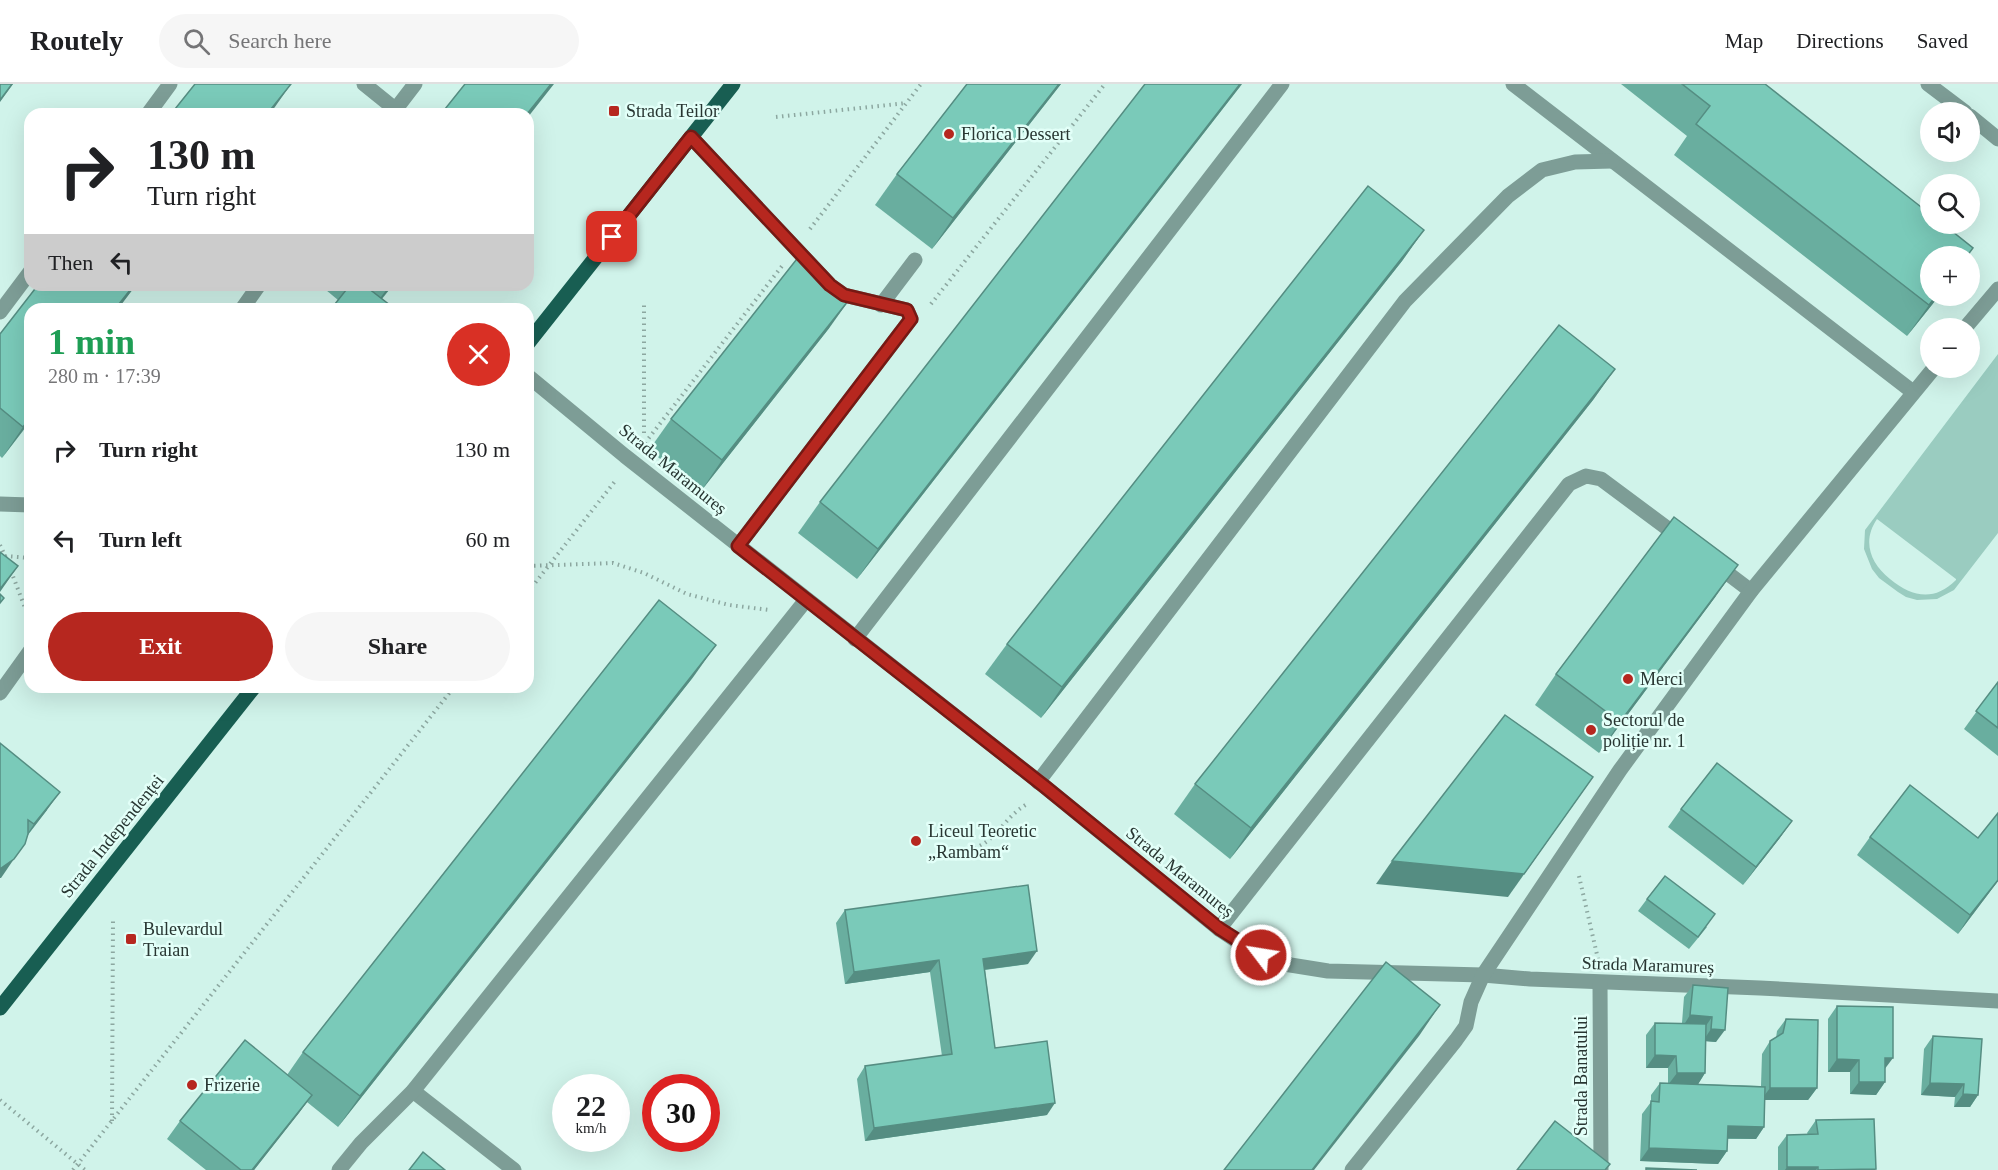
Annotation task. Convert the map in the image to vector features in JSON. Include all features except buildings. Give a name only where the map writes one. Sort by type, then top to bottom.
[{"type":"main road","points":[[534,335],[733,84]]},
{"type":"main road","name":"Strada Independenței","points":[[0,1008],[249,693]]},
{"type":"street","points":[[152,108],[170,84]]},
{"type":"street","points":[[364,84],[390,108]]},
{"type":"street","points":[[397,108],[415,84]]},
{"type":"street","points":[[855,639],[1282,84]]},
{"type":"street","points":[[1513,84],[1913,392]]},
{"type":"street","points":[[1928,84],[1952,102]]},
{"type":"street","points":[[1980,124],[1998,138]]},
{"type":"street","points":[[691,137],[830,285],[844,295],[907,310],[911,319],[738,546]]},
{"type":"street","points":[[1041,784],[1405,301],[1508,196],[1542,171],[1575,162],[1612,161]]},
{"type":"street","points":[[881,305],[915,260]]},
{"type":"street","points":[[0,312],[24,280]]},
{"type":"street","points":[[1973,318],[1998,289]]},
{"type":"street","points":[[1352,1170],[1466,1026],[1471,1002],[1483,975],[1620,770],[1751,591],[1925,378]]},
{"type":"street","name":"Strada Maramureș","points":[[534,381],[631,461],[1041,784],[1220,929],[1243,945],[1278,963],[1328,971],[1483,975],[1530,980],[1760,988],[1998,1001]]},
{"type":"street","points":[[1220,929],[1569,484],[1586,476],[1601,479],[1751,591]]},
{"type":"street","points":[[0,504],[24,505]]},
{"type":"street","points":[[339,1170],[361,1143],[414,1092],[806,600]]},
{"type":"street","points":[[0,693],[24,659]]},
{"type":"street","name":"Strada Banatului","points":[[1601,983],[1601,1170]]},
{"type":"street","points":[[414,1092],[514,1170]]},
{"type":"path","points":[[911,319],[935,302],[1105,84]]},
{"type":"path","points":[[776,117],[907,103]]},
{"type":"path","points":[[644,304],[644,433]]},
{"type":"path","points":[[534,585],[631,461]]},
{"type":"path","points":[[0,545],[24,605]]},
{"type":"path","points":[[5,556],[24,558]]},
{"type":"path","points":[[534,566],[613,563],[644,573],[687,594],[729,605],[796,612]]},
{"type":"path","points":[[73,1170],[448,693]]},
{"type":"path","points":[[963,852],[972,850],[993,838],[1009,818],[1032,801],[1041,784]]},
{"type":"path","points":[[1571,843],[1601,983]]},
{"type":"path","points":[[112,1121],[113,921]]},
{"type":"path","points":[[0,1100],[85,1170]]},
{"type":"green space","points":[[1998,354],[1998,533],[1954,590],[1937,599],[1917,600],[1898,592],[1879,578],[1872,569],[1864,549],[1865,530]],"holes":[[[1877,519],[1956,580],[1940,592],[1923,595],[1906,590],[1890,579],[1877,566],[1870,551],[1870,535]]]},
{"type":"place","name":"Strada Teilor","points":[[614,111]]},
{"type":"place","name":"Florica Dessert","points":[[949,134]]},
{"type":"place","name":"Merci","points":[[1628,679]]},
{"type":"place","name":"Sectorul de poliție nr. 1","points":[[1591,730]]},
{"type":"place","name":"Liceul Teoretic „Rambam“","points":[[916,841]]},
{"type":"place","name":"Bulevardul Traian","points":[[131,939]]},
{"type":"place","name":"Frizerie","points":[[192,1085]]},
{"type":"route","points":[[612,237],[691,137],[830,285],[844,295],[907,310],[911,319],[738,546],[1044,786],[1220,929],[1261,955]]}]
